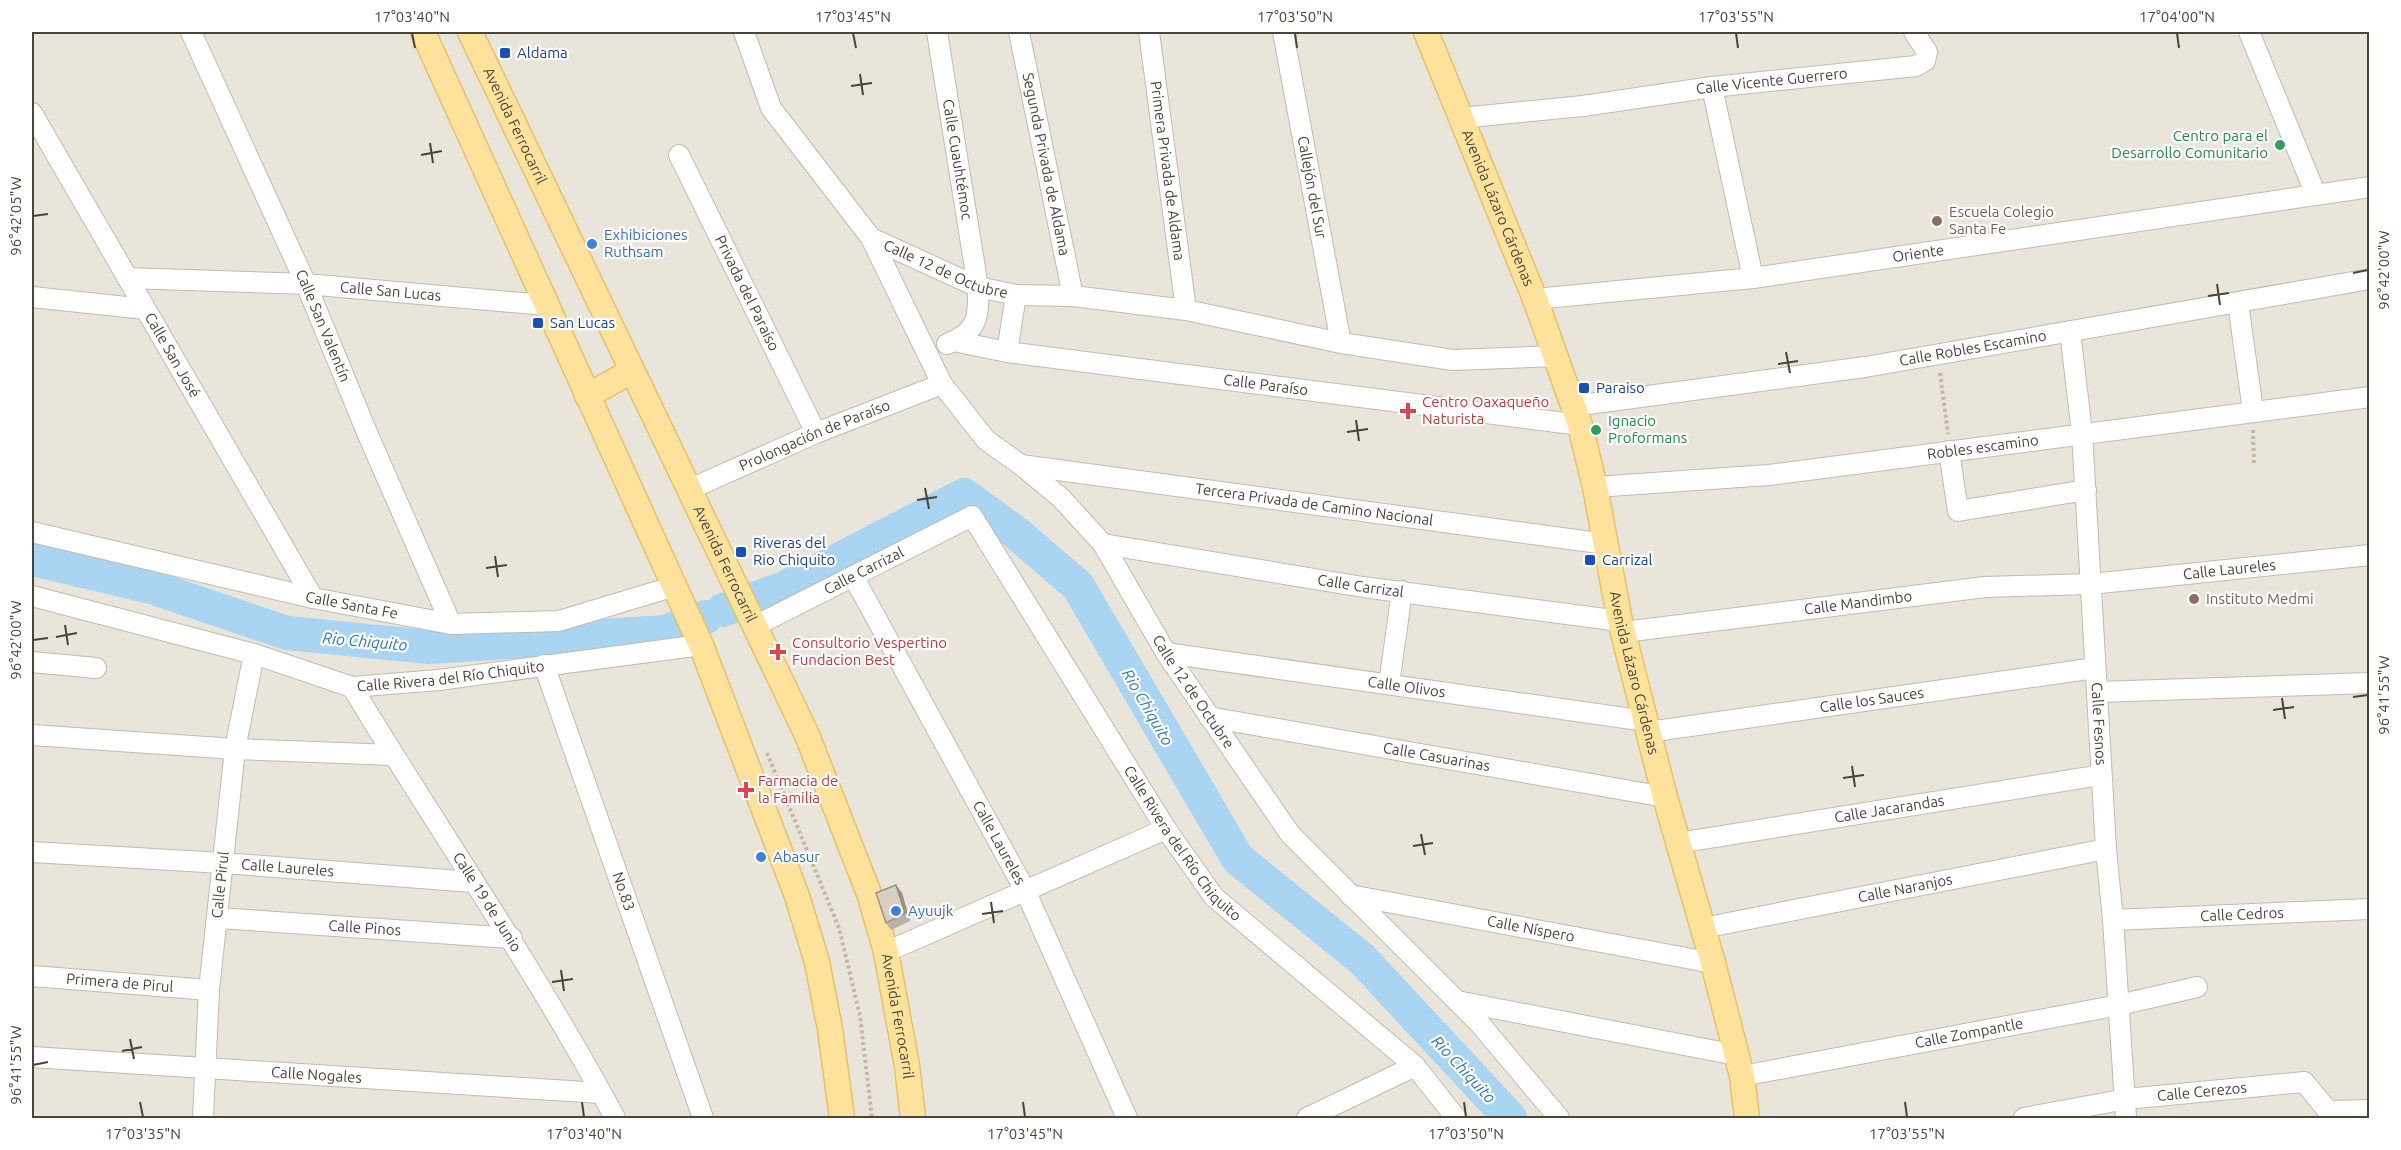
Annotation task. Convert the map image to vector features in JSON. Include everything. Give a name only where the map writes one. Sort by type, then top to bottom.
[{"type":"main road","points":[[423,32],[698,639],[804,918],[817,963],[830,1029],[842,1119]]},
{"type":"main road","name":"Avenida Ferrocarril","points":[[470,32],[807,735],[870,896],[886,952],[907,1066],[913,1119]]},
{"type":"main road","name":"Avenida Lázaro Cárdenas","points":[[1426,32],[1535,299],[1576,415],[1595,487],[1622,627],[1665,797],[1713,963],[1739,1066],[1748,1119]]},
{"type":"main road","points":[[587,396],[632,371]]},
{"type":"street","name":"Calle San Valentín","points":[[191,32],[306,284],[368,435],[451,624]]},
{"type":"street","name":"Calle 12 de Octubre","points":[[744,32],[771,108],[871,238],[928,351],[942,384],[986,440],[1022,465],[1061,498],[1103,544],[1166,653],[1290,834],[1480,1024],[1559,1119]]},
{"type":"street","name":"Calle Cuauhtémoc","points":[[937,32],[978,287],[976,322],[968,332],[954,341]]},
{"type":"street","name":"Segunda Privada de Aldama","points":[[1019,32],[1073,296]]},
{"type":"street","name":"Primera Privada de Aldama","points":[[1149,32],[1186,310]]},
{"type":"street","name":"Callejón del Sur","points":[[1283,32],[1341,343]]},
{"type":"street","name":"Calle Vicente Guerrero","points":[[1460,118],[1583,106],[1712,87],[1916,66],[1925,61],[1927,52],[1914,32]]},
{"type":"street","points":[[2251,32],[2316,195]]},
{"type":"street","points":[[1712,87],[1753,278]]},
{"type":"street","name":"Calle San José","points":[[32,113],[313,598]]},
{"type":"street","name":"Privada del Paraíso","points":[[679,155],[816,433]]},
{"type":"street","name":"Oriente","points":[[1535,299],[1753,278],[2370,187]]},
{"type":"street","name":"Calle 12 de Octubre","points":[[871,238],[978,287],[1016,295],[1073,296],[1186,310],[1341,343],[1453,360],[1556,356]]},
{"type":"street","name":"Calle San Lucas","points":[[127,278],[306,284],[545,305]]},
{"type":"street","name":"Calle Robles Escamino","points":[[1576,415],[2370,279]]},
{"type":"street","points":[[1007,352],[1016,295]]},
{"type":"street","points":[[32,297],[145,309]]},
{"type":"street","points":[[2238,303],[2253,411]]},
{"type":"street","name":"Calle Fesnos","points":[[2070,332],[2082,433],[2101,775],[2126,1109]]},
{"type":"street","points":[[928,351],[954,341]]},
{"type":"street","name":"Calle Paraíso","points":[[954,341],[1007,352],[1576,415]]},
{"type":"street","name":"Prolongación de Paraíso","points":[[688,490],[816,433],[942,384]]},
{"type":"street","name":"Robles escamino","points":[[1595,487],[1769,475],[2370,397]]},
{"type":"street","points":[[1949,451],[1958,511],[2086,490]]},
{"type":"street","name":"Tercera Privada de Camino Nacional","points":[[1022,465],[1606,544]]},
{"type":"street","name":"Calle Carrizal","points":[[753,621],[853,576],[972,516]]},
{"type":"street","name":"Calle Rivera del Río Chiquito","points":[[972,516],[1166,829],[1214,897],[1415,1066],[1456,1119]]},
{"type":"street","name":"Calle Santa Fe","points":[[32,532],[313,598],[451,624],[559,621],[678,592]]},
{"type":"street","name":"Calle Carrizal","points":[[1103,544],[1622,627]]},
{"type":"street","name":"Calle Laureles","points":[[2091,584],[2370,555]]},
{"type":"street","name":"Calle Laureles","points":[[853,576],[1025,890],[1127,1119]]},
{"type":"street","name":"Calle Mandimbo","points":[[1622,627],[1985,587],[2091,584]]},
{"type":"street","points":[[1389,684],[1402,591]]},
{"type":"street","name":"Calle Rivera del Río Chiquito","points":[[32,596],[254,654],[352,687],[439,680],[698,639]]},
{"type":"street","name":"Calle Olivos","points":[[1166,653],[1389,684],[1647,727]]},
{"type":"street","name":"Calle Pirul","points":[[203,1119],[209,990],[235,749],[254,654]]},
{"type":"street","points":[[32,662],[96,668]]},
{"type":"street","name":"No.83","points":[[544,665],[704,1119]]},
{"type":"street","name":"Calle los Sauces","points":[[1647,727],[2095,668]]},
{"type":"street","points":[[2097,692],[2370,683]]},
{"type":"street","name":"Calle 19 de Junio","points":[[352,687],[393,755],[512,938],[615,1119]]},
{"type":"street","name":"Calle Casuarinas","points":[[1209,717],[1665,797]]},
{"type":"street","points":[[32,735],[235,749],[393,755]]},
{"type":"street","name":"Calle Jacarandas","points":[[1678,843],[2101,775]]},
{"type":"street","points":[[886,952],[1166,829]]},
{"type":"street","name":"Calle Naranjos","points":[[1704,928],[2106,849]]},
{"type":"street","name":"Calle Laureles","points":[[32,852],[223,863],[474,882]]},
{"type":"street","name":"Calle Níspero","points":[[1350,895],[1713,963]]},
{"type":"street","name":"Calle Cedros","points":[[2113,920],[2370,909]]},
{"type":"street","name":"Calle Pinos","points":[[218,918],[512,938]]},
{"type":"street","name":"Primera de Pirul","points":[[32,976],[209,990]]},
{"type":"street","name":"Calle Zompantle","points":[[1739,1066],[2119,1005],[2197,987]]},
{"type":"street","points":[[1457,1001],[1739,1066]]},
{"type":"street","name":"Calle Nogales","points":[[32,1057],[601,1093]]},
{"type":"street","points":[[1307,1119],[1415,1066]]},
{"type":"street","name":"Calle Cerezos","points":[[2024,1119],[2126,1109],[2304,1082],[2328,1111],[2370,1110]]},
{"type":"path","points":[[1938,354],[1949,451]]},
{"type":"path","points":[[2253,411],[2254,466]]},
{"type":"shaded area","points":[[32,32],[2369,32],[2369,1118],[32,1118]]},
{"type":"building","points":[[896,885],[905,913],[886,923],[876,893]]},
{"type":"waterway","name":"Rio Chiquito","points":[[723,610],[782,589],[964,495],[1015,532],[1078,586],[1238,859],[1362,959],[1510,1118]]},
{"type":"waterway","name":"Rio Chiquito","points":[[32,559],[151,587],[287,633],[429,647],[665,632],[706,617]]},
{"type":"place","name":"Aldama","points":[[505,53]]},
{"type":"place","name":"Centro para el Desarrollo Comunitario","points":[[2280,145]]},
{"type":"place","name":"Escuela Colegio Santa Fe","points":[[1937,221]]},
{"type":"place","name":"Exhibiciones Ruthsam","points":[[592,244]]},
{"type":"place","name":"San Lucas","points":[[538,323]]},
{"type":"place","name":"Paraiso","points":[[1584,388]]},
{"type":"place","name":"Centro Oaxaqueño Naturista","points":[[1408,411]]},
{"type":"place","name":"Ignacio Proformans","points":[[1596,430]]},
{"type":"place","name":"Riveras del Rio Chiquito","points":[[741,552]]},
{"type":"place","name":"Carrizal","points":[[1590,560]]},
{"type":"place","name":"Instituto Medmi","points":[[2194,599]]},
{"type":"place","name":"Consultorio Vespertino Fundacion Best","points":[[778,652]]},
{"type":"place","name":"Farmacia de la Familia","points":[[746,790]]},
{"type":"place","name":"Abasur","points":[[761,857]]},
{"type":"place","name":"Ayuujk","points":[[896,911]]}]
